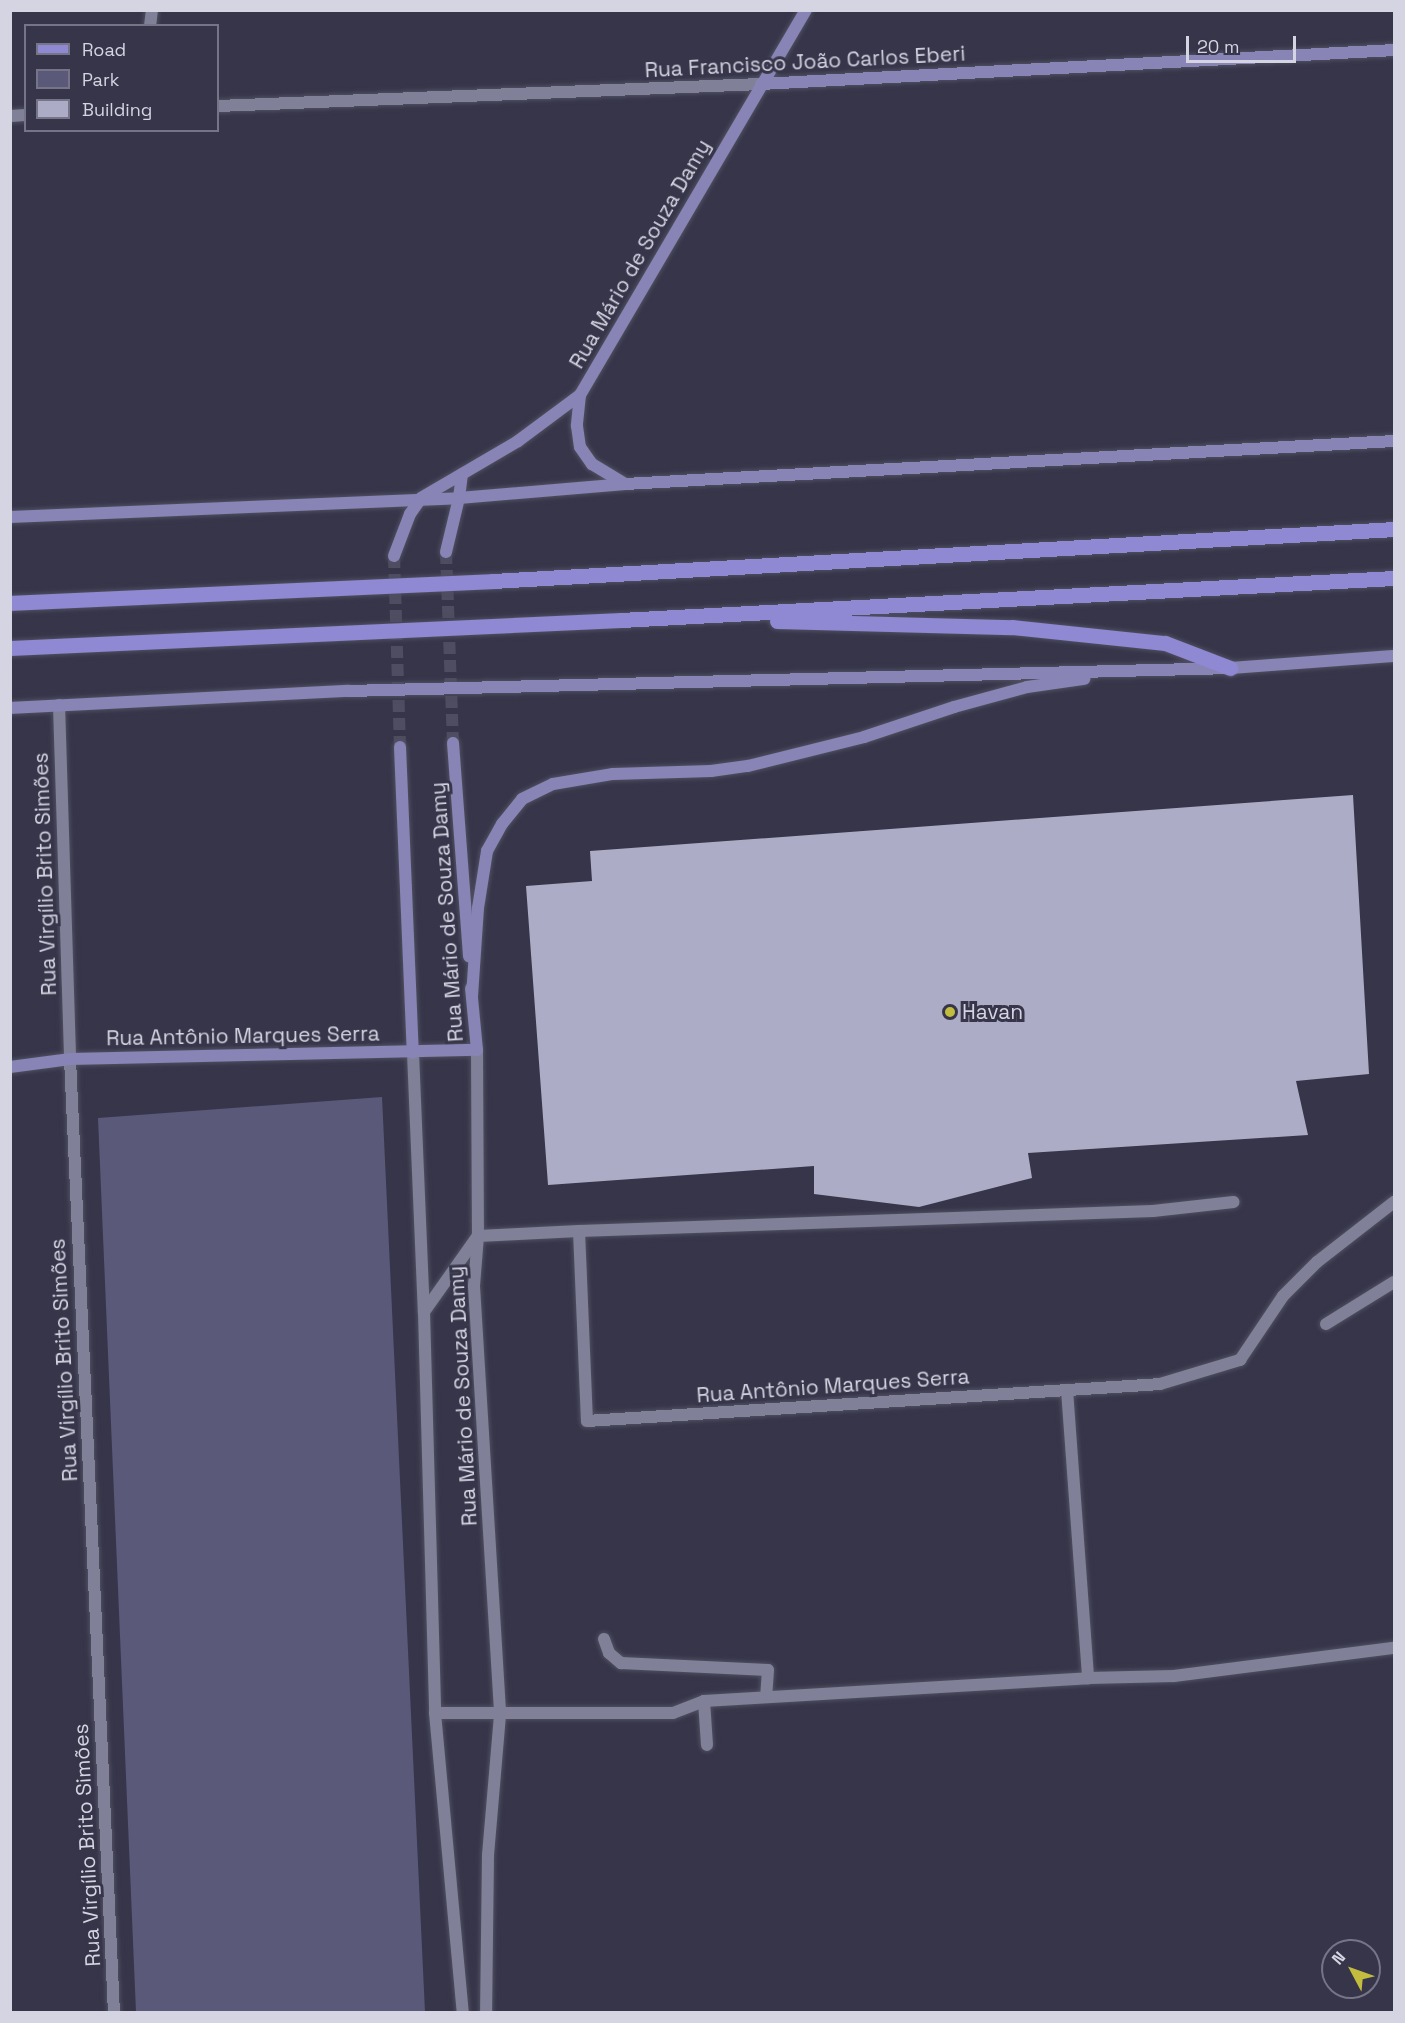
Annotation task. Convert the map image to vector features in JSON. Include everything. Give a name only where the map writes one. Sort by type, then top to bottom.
[{"type":"main road","name":"Rua Mário de Souza Damy","points":[[394,556],[410,514],[421,498],[548,421],[580,395],[806,10]]},
{"type":"main road","name":"Rua Francisco João Carlos Eberi","points":[[761,84],[1395,50]]},
{"type":"main road","points":[[580,395],[577,426],[580,447],[592,464],[625,484]]},
{"type":"main road","points":[[10,517],[459,498],[625,484],[1395,441]]},
{"type":"main road","points":[[446,552],[459,498],[462,474]]},
{"type":"main road","points":[[10,603],[505,581],[1395,529]]},
{"type":"main road","points":[[10,648],[621,620],[1395,578]]},
{"type":"main road","points":[[621,620],[1012,627],[1165,643],[1230,668]]},
{"type":"main road","points":[[472,996],[478,908],[487,851],[502,824],[522,799],[553,784],[613,774],[711,771],[748,766],[864,737],[954,707],[1027,687],[1103,676],[1395,656]]},
{"type":"main road","points":[[10,708],[348,691],[1230,668]]},
{"type":"main road","name":"Rua Mário de Souza Damy","points":[[453,743],[477,1050]]},
{"type":"main road","name":"Rua Mário de Souza Damy","points":[[400,747],[413,1053]]},
{"type":"main road","name":"Rua Antônio Marques Serra","points":[[10,1067],[70,1059],[477,1050]]},
{"type":"street","name":"Rua Francisco João Carlos Eberi","points":[[219,106],[761,84]]},
{"type":"street","name":"Rua Virgílio Brito Simões","points":[[58,705],[70,1059],[114,2013]]},
{"type":"street","name":"Rua Mário de Souza Damy","points":[[477,1050],[478,1236],[474,1286],[500,1715],[488,1855],[486,2013]]},
{"type":"street","name":"Rua Mário de Souza Damy","points":[[413,1053],[424,1312],[435,1713],[463,2013]]},
{"type":"street","points":[[424,1312],[478,1236],[1153,1211],[1233,1202]]},
{"type":"street","name":"Rua Antônio Marques Serra","points":[[579,1231],[587,1421],[1160,1384],[1240,1360],[1283,1296],[1317,1262],[1395,1202]]},
{"type":"street","points":[[1326,1324],[1395,1282]]},
{"type":"street","points":[[1067,1390],[1088,1678]]},
{"type":"street","points":[[604,1639],[609,1653],[621,1663],[768,1670],[766,1697]]},
{"type":"street","points":[[435,1713],[500,1715],[673,1713],[704,1701],[1088,1678],[1174,1676],[1395,1648]]},
{"type":"street","points":[[704,1701],[707,1745]]},
{"type":"green space","points":[[382,1097],[425,2012],[136,2012],[98,1118]]},
{"type":"building","name":"Havan","points":[[1353,795],[1369,1074],[1296,1081],[1308,1135],[1028,1153],[1032,1178],[919,1207],[814,1194],[814,1166],[548,1185],[526,886],[592,881],[590,851]]},
{"type":"tunnel","points":[[446,552],[453,743]]},
{"type":"tunnel","points":[[394,556],[400,747]]},
{"type":"place","name":"Havan","points":[[950,1012]]}]
